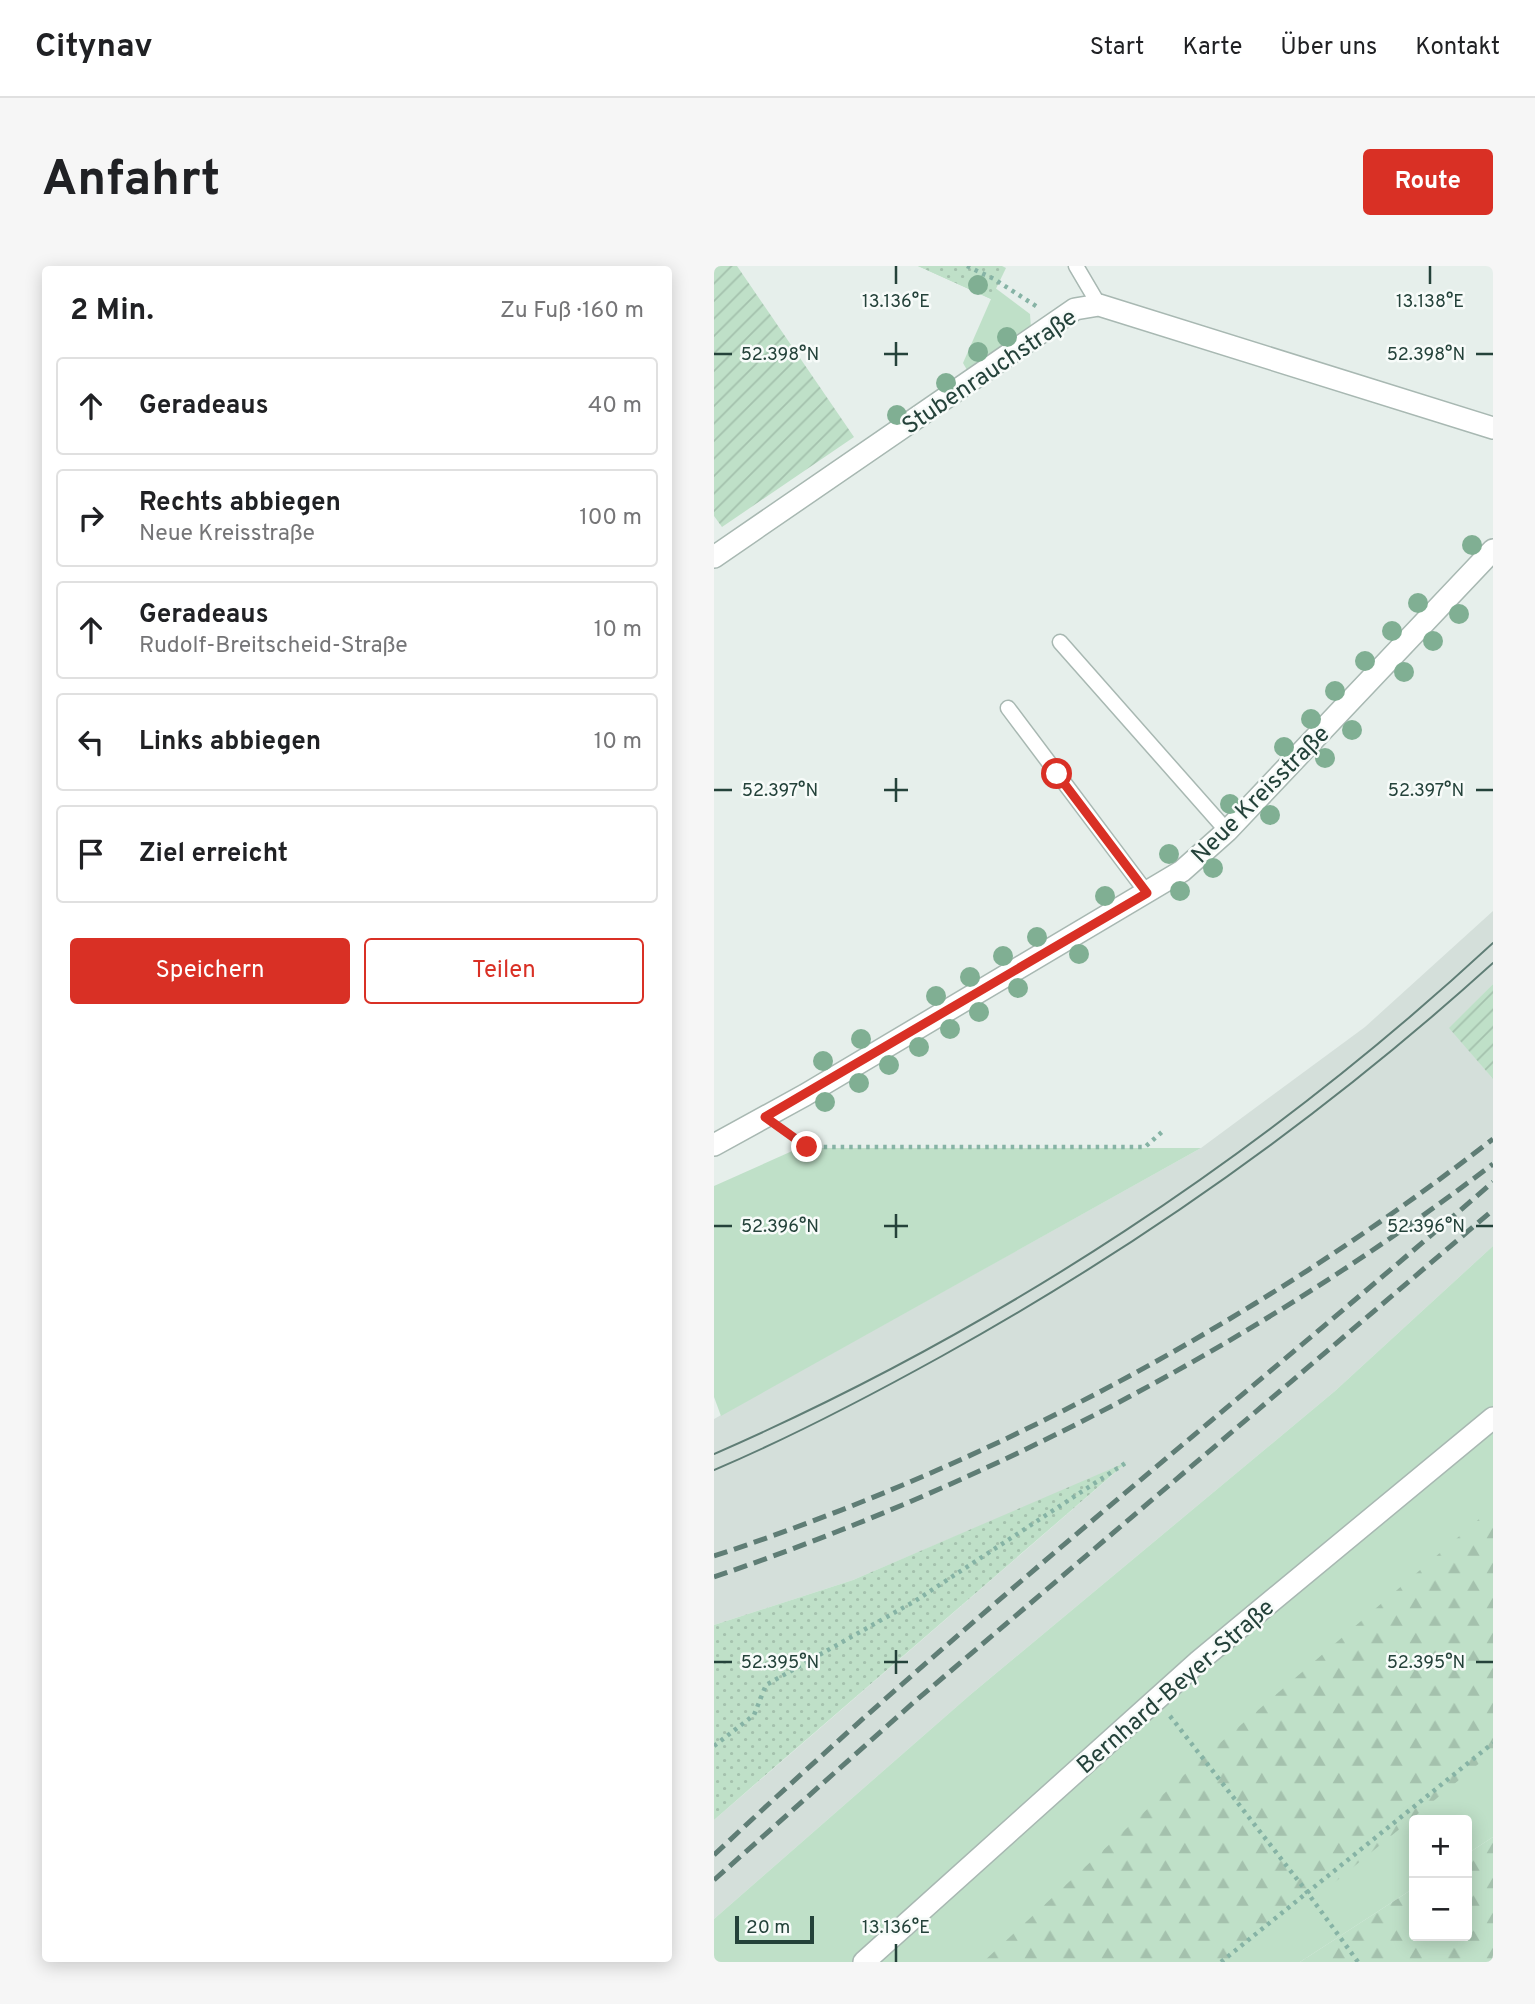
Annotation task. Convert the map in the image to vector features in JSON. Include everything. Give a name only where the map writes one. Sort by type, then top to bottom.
[{"type":"street","name":"Stubenrauchstraße","points":[[714,557],[1075,309],[1099,305],[1493,428]]},
{"type":"street","name":"Neue Kreisstraße","points":[[714,1145],[805,1095],[1182,871],[1227,831],[1493,550]]},
{"type":"street","name":"Bernhard-Beyer-Straße","points":[[864,1962],[1199,1661],[1493,1418]]},
{"type":"lane","points":[[1076,266],[1099,305]]},
{"type":"lane","points":[[1060,642],[1227,831]]},
{"type":"lane","points":[[1009,708],[1147,893]]},
{"type":"path","points":[[967,266],[1034,303],[1055,323]]},
{"type":"path","points":[[765,1117],[807,1147],[1144,1147],[1163,1130]]},
{"type":"path","points":[[714,1746],[754,1715],[766,1685],[915,1601],[1127,1462]]},
{"type":"path","points":[[1157,1699],[1358,1962]]},
{"type":"path","points":[[1221,1962],[1493,1743]]},
{"type":"shaded area","points":[[1493,911],[1493,984],[1450,1028],[1493,1079],[1493,1246],[1335,1391],[970,1695],[714,1919],[714,1820],[1125,1464],[853,1580],[714,1625],[714,1419],[1201,1148],[1365,1027]]},
{"type":"green space","points":[[714,266],[737,266],[854,437],[722,527],[714,516]]},
{"type":"green space","points":[[918,266],[957,266],[990,284],[1030,314],[1031,328],[967,370],[963,363],[991,299]]},
{"type":"green space","points":[[918,266],[1002,266],[1006,268],[991,299]]},
{"type":"green space","points":[[1493,984],[1493,1079],[1449,1028]]},
{"type":"green space","points":[[799,1148],[1201,1148],[721,1416],[714,1397],[714,1186]]},
{"type":"green space","points":[[1493,1246],[1493,1837],[1472,1851],[1472,1815],[1409,1815],[1409,1891],[1300,1962],[714,1962],[714,1919],[970,1695],[1335,1391]]},
{"type":"green space","points":[[1127,1462],[714,1820],[714,1625],[853,1580]]},
{"type":"green space","points":[[1493,1507],[1493,1752],[1416,1815],[1409,1815],[1409,1821],[1238,1962],[983,1962],[1198,1762]]},
{"type":"green space","points":[[1493,1837],[1493,1962],[1300,1962],[1409,1891],[1409,1941],[1472,1941],[1472,1851]]},
{"type":"tram line","points":[[714,1454],[820,1405],[923,1352],[1124,1231],[1221,1165],[1315,1094],[1406,1020],[1493,943]]},
{"type":"tram line","points":[[714,1470],[830,1416],[942,1356],[1088,1270],[1229,1175],[1297,1125],[1364,1073],[1493,963]]},
{"type":"railway","points":[[714,1556],[819,1519],[921,1477],[1022,1431],[1121,1380],[1218,1326],[1312,1267],[1404,1205],[1493,1139]]},
{"type":"railway","points":[[714,1577],[921,1497],[1120,1402],[1311,1291],[1493,1164]]},
{"type":"railway","points":[[714,1855],[1002,1597],[1493,1182]]},
{"type":"railway","points":[[714,1880],[913,1703],[1493,1210]]},
{"type":"route","points":[[807,1147],[765,1117],[1147,893],[1057,774]]}]
